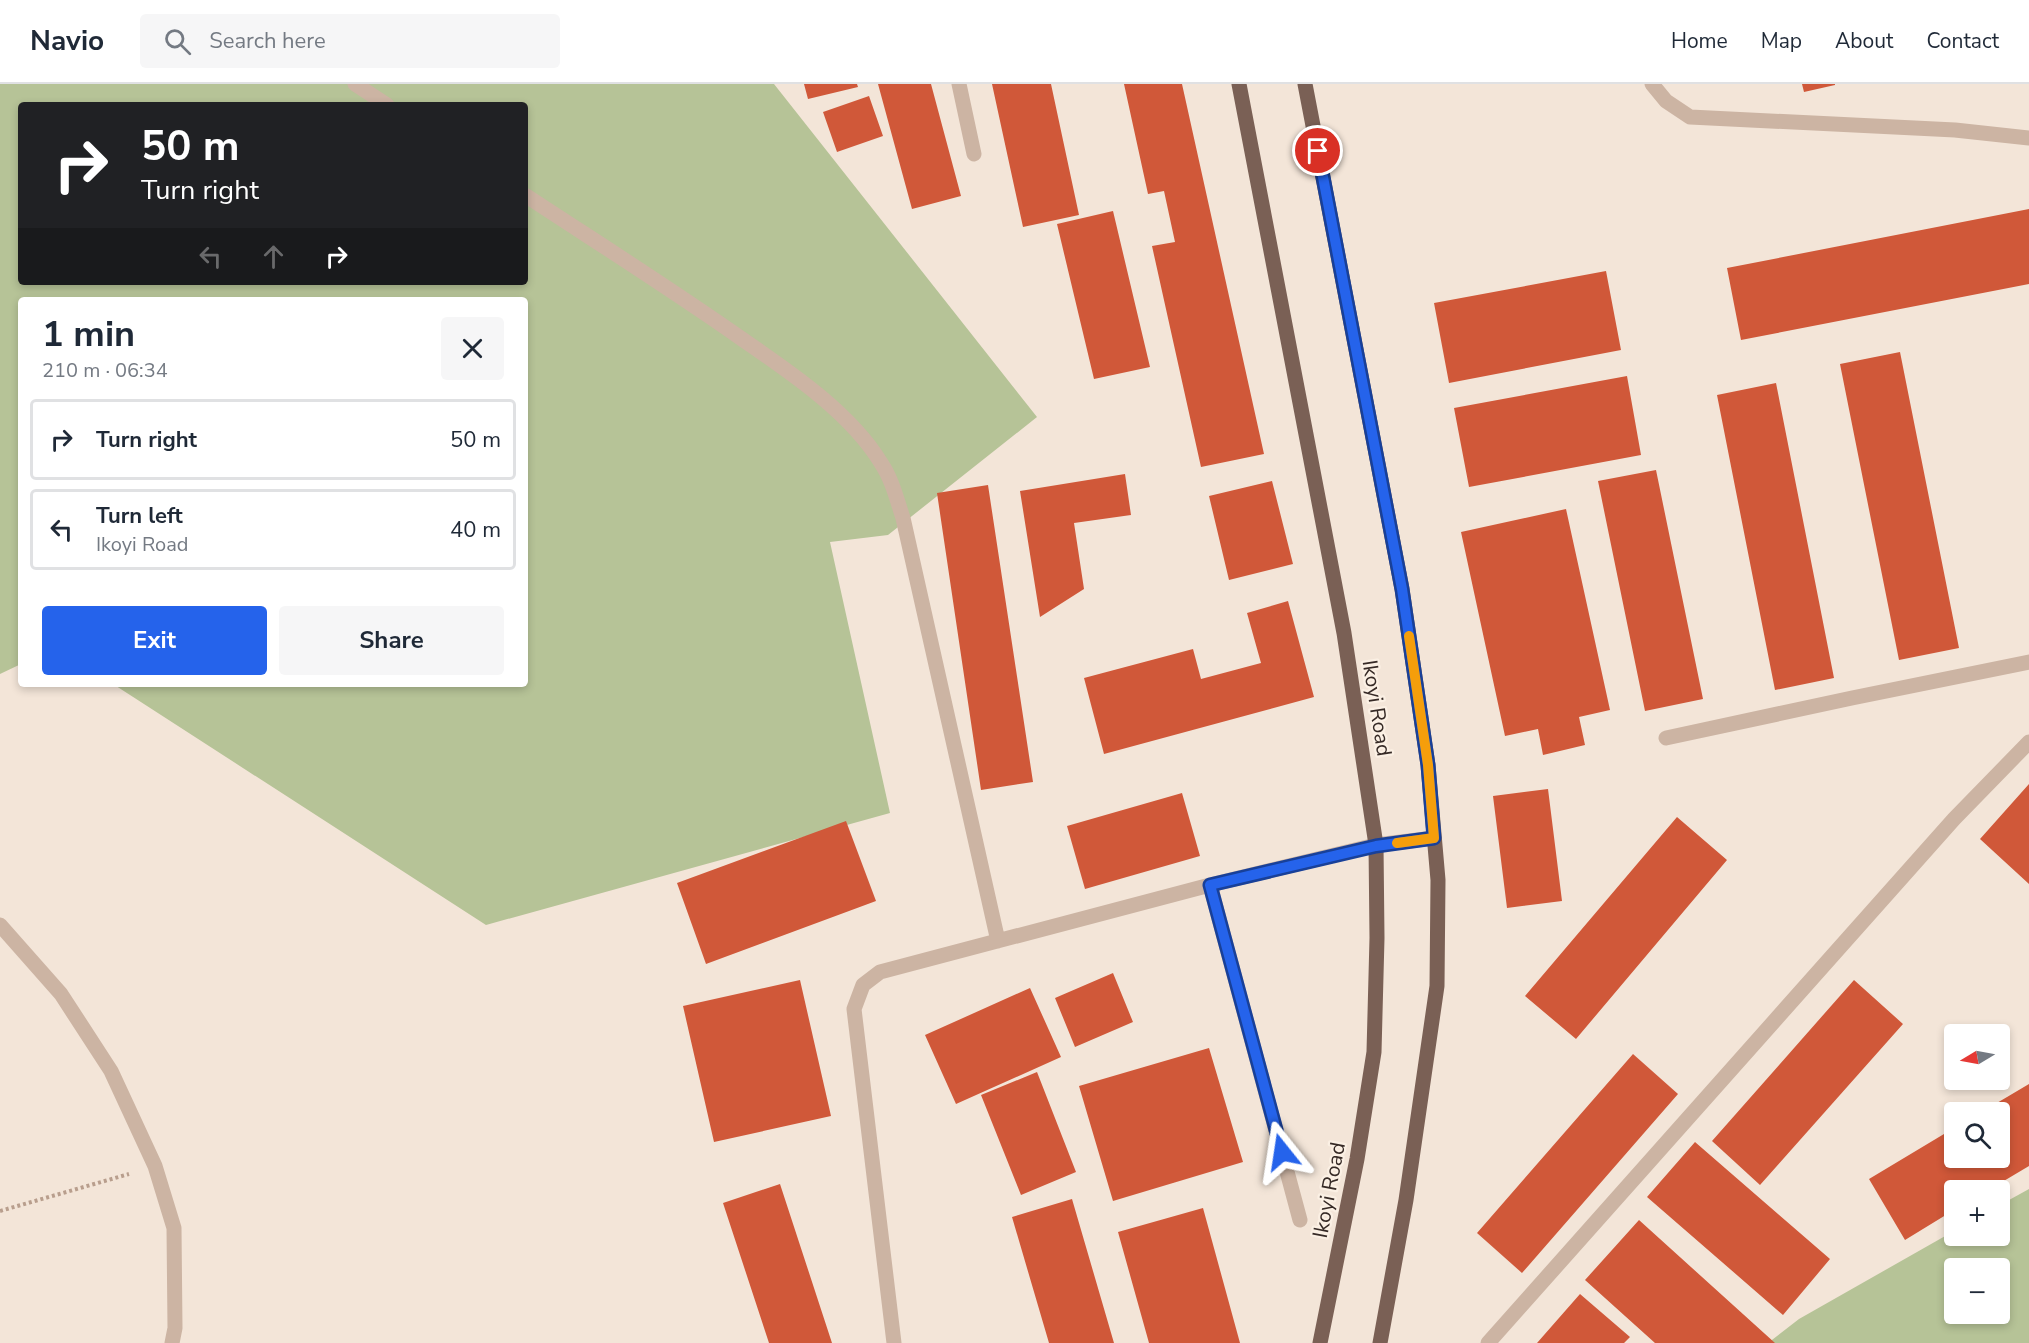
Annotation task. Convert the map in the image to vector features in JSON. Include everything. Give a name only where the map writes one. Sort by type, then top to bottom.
[{"type":"main road","name":"Ikoyi Road","points":[[1239,84],[1344,633],[1376,846],[1377,938],[1374,1052],[1357,1159],[1320,1343]]},
{"type":"main road","name":"Ikoyi Road","points":[[1305,84],[1402,589],[1428,765],[1438,880],[1437,986],[1406,1200],[1380,1343]]},
{"type":"street","points":[[355,84],[382,102]]},
{"type":"street","points":[[959,84],[974,154]]},
{"type":"street","points":[[1652,84],[1666,101],[1690,117],[1955,130],[2029,138]]},
{"type":"street","points":[[528,197],[697,308],[793,375],[848,421],[881,462],[903,518],[998,941]]},
{"type":"street","points":[[1666,738],[2029,662]]},
{"type":"street","points":[[1488,1343],[1954,819],[2029,742]]},
{"type":"street","points":[[894,1343],[854,1009],[863,985],[880,972],[1210,885],[1376,846],[1434,838]]},
{"type":"street","points":[[1210,885],[1300,1220]]},
{"type":"street","points":[[0,924],[61,994],[111,1071],[155,1166],[174,1228],[175,1328],[172,1343]]},
{"type":"path","points":[[0,1211],[155,1166]]},
{"type":"green space","points":[[0,84],[774,84],[1037,417],[888,535],[830,542],[890,813],[486,925],[118,687],[528,687],[528,297],[18,297],[18,665],[0,674]]},
{"type":"green space","points":[[2029,1189],[2029,1343],[1768,1343],[1799,1319],[1944,1237],[1944,1246],[2010,1246],[2010,1199]]},
{"type":"building","points":[[804,84],[857,84],[858,87],[808,99]]},
{"type":"building","points":[[878,84],[931,84],[961,196],[912,209]]},
{"type":"building","points":[[992,84],[1051,84],[1079,215],[1023,227]]},
{"type":"building","points":[[1124,84],[1182,84],[1264,454],[1201,467],[1152,246],[1175,242],[1164,191],[1148,194]]},
{"type":"building","points":[[1802,84],[1835,84],[1835,85],[1804,92]]},
{"type":"building","points":[[869,96],[883,136],[837,152],[823,112]]},
{"type":"building","points":[[2029,209],[2029,284],[1741,340],[1727,268]]},
{"type":"building","points":[[1113,211],[1150,367],[1094,379],[1057,224]]},
{"type":"building","points":[[1606,271],[1621,350],[1449,383],[1434,303]]},
{"type":"building","points":[[1900,352],[1959,648],[1899,660],[1840,364]]},
{"type":"building","points":[[1627,376],[1641,455],[1469,487],[1454,408]]},
{"type":"building","points":[[1776,383],[1834,678],[1775,690],[1717,395]]},
{"type":"building","points":[[1656,470],[1703,699],[1645,711],[1598,481]]},
{"type":"building","points":[[1125,474],[1131,515],[1074,523],[1084,589],[1040,617],[1020,491]]},
{"type":"building","points":[[1272,481],[1293,564],[1229,580],[1209,496]]},
{"type":"building","points":[[988,485],[1033,782],[981,790],[937,493]]},
{"type":"building","points":[[1566,509],[1610,710],[1579,717],[1585,745],[1543,755],[1538,729],[1505,736],[1461,532]]},
{"type":"building","points":[[1288,601],[1314,697],[1104,754],[1084,678],[1193,649],[1201,679],[1261,663],[1247,613]]},
{"type":"building","points":[[2029,784],[2029,884],[1980,839]]},
{"type":"building","points":[[1548,789],[1562,901],[1507,908],[1493,796]]},
{"type":"building","points":[[1182,793],[1200,856],[1085,889],[1067,826]]},
{"type":"building","points":[[1677,817],[1727,860],[1576,1039],[1525,996]]},
{"type":"building","points":[[846,821],[876,901],[706,964],[677,883]]},
{"type":"building","points":[[1113,973],[1133,1022],[1075,1047],[1055,998]]},
{"type":"building","points":[[800,980],[831,1116],[714,1142],[683,1006]]},
{"type":"building","points":[[1854,980],[1903,1024],[1760,1185],[1712,1141]]},
{"type":"building","points":[[1030,988],[1061,1057],[956,1104],[925,1035]]},
{"type":"building","points":[[1209,1048],[1243,1162],[1113,1201],[1079,1086]]},
{"type":"building","points":[[1633,1054],[1678,1094],[1522,1273],[1477,1233]]},
{"type":"building","points":[[1037,1072],[1076,1172],[1021,1195],[981,1095]]},
{"type":"building","points":[[2029,1084],[2029,1166],[2005,1180],[1944,1180],[1944,1216],[1905,1240],[1869,1179],[1944,1134],[1944,1168],[2010,1168],[2010,1102],[1999,1102]]},
{"type":"building","points":[[1695,1142],[1830,1259],[1783,1315],[1647,1197]]},
{"type":"building","points":[[780,1184],[832,1343],[769,1343],[723,1203]]},
{"type":"building","points":[[1072,1199],[1114,1343],[1049,1343],[1012,1217]]},
{"type":"building","points":[[1203,1208],[1240,1343],[1149,1343],[1118,1232]]},
{"type":"building","points":[[1639,1220],[1775,1343],[1655,1343],[1585,1280]]},
{"type":"building","points":[[1580,1294],[1630,1337],[1624,1343],[1537,1343]]},
{"type":"slow traffic","points":[[1397,843],[1434,838],[1428,765],[1409,636]]},
{"type":"route","points":[[1282,1152],[1210,885],[1376,846],[1434,838],[1428,765],[1402,589],[1318,151]]}]
